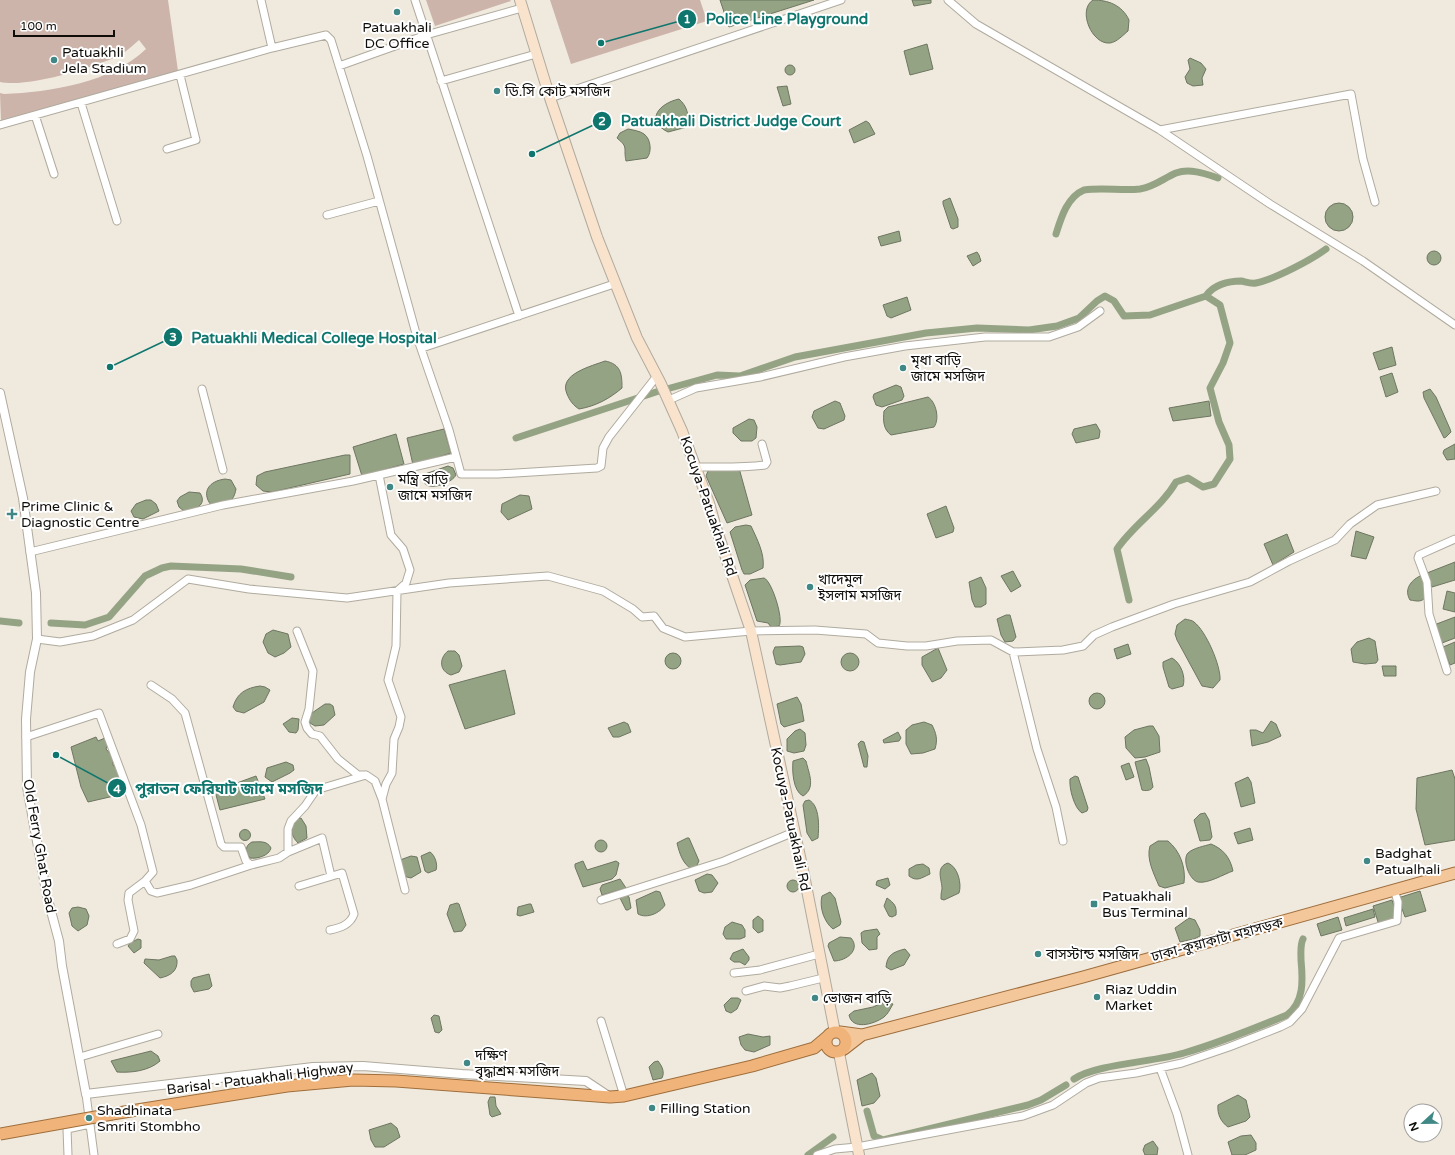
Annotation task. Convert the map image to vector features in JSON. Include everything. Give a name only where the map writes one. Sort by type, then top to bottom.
[{"type":"highway","name":"Barisal - Patuakhali Highway","points":[[0,1134],[112,1114],[287,1086],[353,1080],[396,1081],[610,1097],[624,1096],[707,1078],[814,1048],[834,1034]]},
{"type":"highway","points":[[834,1034],[846,1040],[838,1051],[826,1042],[834,1034]]},
{"type":"highway","name":"Barisal - Patuakhali Highway","points":[[814,1048],[838,1051]]},
{"type":"main road","name":"Kocuya-Patuakhali Rd","points":[[521,4],[550,98],[614,284],[637,338],[669,400],[696,467],[751,631],[794,832],[834,1034]]},
{"type":"main road","name":"ঢাকা-কুয়াকাটা মহাসড়ক","points":[[862,1035],[1083,977],[1455,874]]},
{"type":"main road","points":[[834,1034],[862,1035]]},
{"type":"main road","points":[[858,1151],[838,1051],[862,1035]]},
{"type":"street","points":[[261,0],[272,48]]},
{"type":"street","points":[[415,0],[519,316]]},
{"type":"street","points":[[550,98],[841,0]]},
{"type":"street","points":[[948,0],[976,24],[1160,130],[1270,204],[1363,261],[1455,325]]},
{"type":"street","points":[[339,66],[426,35],[521,4]]},
{"type":"street","points":[[0,125],[272,48],[326,35],[331,40],[339,66],[417,337],[422,348],[461,474],[498,474],[597,468],[601,466],[603,448],[609,437],[644,392],[658,379]]},
{"type":"street","points":[[441,81],[536,54]]},
{"type":"street","points":[[168,149],[196,140],[180,75]]},
{"type":"street","points":[[1160,130],[1351,94],[1363,159],[1375,202]]},
{"type":"street","points":[[81,103],[117,221]]},
{"type":"street","points":[[36,115],[54,174]]},
{"type":"street","points":[[327,215],[379,201]]},
{"type":"street","points":[[422,348],[614,284]]},
{"type":"street","points":[[669,400],[696,388],[760,377],[844,357],[904,346],[984,337],[1049,337],[1078,327],[1100,311]]},
{"type":"street","points":[[202,389],[223,470]]},
{"type":"street","name":"Old Ferry Ghat Road","points":[[0,393],[23,498],[36,593],[37,639],[30,672],[26,719],[27,787],[47,896],[59,941],[62,966],[80,1057],[94,1155]]},
{"type":"street","points":[[696,467],[734,466],[744,468],[765,465],[767,462],[762,444]]},
{"type":"street","points":[[30,552],[223,505],[379,475],[456,457]]},
{"type":"street","points":[[379,475],[391,535],[403,549],[410,570],[406,583],[397,591],[396,646],[388,680],[401,717],[394,739],[392,773],[386,784],[382,799]]},
{"type":"street","points":[[37,639],[60,642],[93,636],[133,620],[188,578],[249,589],[347,598],[449,583],[548,576],[603,591],[633,609],[642,617],[654,616],[663,628],[685,637],[751,631],[815,630],[866,634],[878,643],[907,646],[926,646],[957,641],[991,640],[1013,652],[1063,650],[1083,646],[1094,635],[1174,604],[1250,582],[1289,561],[1334,540],[1350,524],[1377,505],[1436,490]]},
{"type":"street","points":[[1446,671],[1429,614],[1428,582],[1418,555],[1455,539]]},
{"type":"street","points":[[297,631],[313,671],[309,709],[305,722],[307,728],[312,734],[320,736],[338,759],[358,775],[366,775],[375,781],[382,799],[405,890]]},
{"type":"street","points":[[1013,652],[1037,748],[1056,806],[1063,840]]},
{"type":"street","points":[[151,685],[172,699],[185,713],[221,844],[224,847],[241,847],[246,861],[251,865]]},
{"type":"street","points":[[26,737],[99,713],[141,825],[153,872],[145,881],[129,893],[128,900],[133,925],[133,934],[130,939],[117,944]]},
{"type":"street","points":[[288,852],[288,829],[291,821],[305,806],[316,790],[366,775]]},
{"type":"street","points":[[601,900],[724,861],[794,832]]},
{"type":"street","points":[[145,881],[151,891],[157,893],[279,858],[288,852],[322,838],[331,876]]},
{"type":"street","points":[[299,886],[342,873],[354,914],[352,919],[345,925],[330,930]]},
{"type":"street","points":[[817,1155],[835,1149],[858,1151],[1023,1116],[1053,1105],[1086,1083],[1099,1078],[1182,1063],[1229,1047],[1290,1022],[1302,1009],[1339,938],[1397,922],[1398,902],[1394,890]]},
{"type":"street","points":[[734,973],[760,970],[819,954]]},
{"type":"street","points":[[746,991],[764,986],[785,987],[823,978]]},
{"type":"street","points":[[601,1022],[624,1096]]},
{"type":"street","points":[[80,1057],[158,1034]]},
{"type":"street","points":[[86,1094],[314,1067],[356,1066],[586,1081],[610,1097]]},
{"type":"street","points":[[1160,1068],[1177,1114],[1188,1155]]},
{"type":"street","points":[[68,1155],[67,1129],[90,1124]]},
{"type":"shaded area","name":"Patuakhli Jela Stadium","points":[[0,0],[168,0],[178,71],[1,121],[0,93],[41,91],[79,84],[116,70],[132,61],[146,49],[139,40],[120,55],[78,71],[43,80],[12,83],[0,82]]},
{"type":"shaded area","points":[[426,0],[510,0],[511,1],[435,26]]},
{"type":"shaded area","points":[[550,0],[700,0],[707,21],[571,64]]},
{"type":"shaded area","points":[[720,0],[814,0],[729,27]]},
{"type":"shaded area","points":[[912,0],[931,0],[931,3],[914,6]]},
{"type":"shaded area","points":[[1093,0],[1109,2],[1123,11],[1129,20],[1128,31],[1120,38],[1110,43],[1103,42],[1098,39],[1092,33],[1087,19],[1086,11],[1088,5]]},
{"type":"shaded area","points":[[927,44],[933,69],[910,75],[904,51]]},
{"type":"shaded area","points":[[1190,58],[1201,63],[1206,69],[1202,78],[1203,85],[1193,86],[1187,83],[1185,77],[1190,69],[1188,60]]},
{"type":"shaded area","points":[[788,65],[792,65],[794,66],[794,74],[788,75],[785,72],[785,68]]},
{"type":"shaded area","points":[[787,86],[791,104],[783,106],[777,87]]},
{"type":"shaded area","points":[[679,99],[687,112],[687,127],[668,132],[657,122],[657,112],[666,104]]},
{"type":"shaded area","points":[[866,121],[869,123],[875,134],[854,143],[849,130]]},
{"type":"shaded area","points":[[628,129],[641,132],[648,139],[650,152],[647,158],[626,161],[625,148],[621,141],[617,138],[620,133]]},
{"type":"shaded area","points":[[950,198],[958,219],[958,227],[953,229],[951,228],[943,204],[943,201]]},
{"type":"shaded area","points":[[1339,203],[1345,204],[1349,207],[1352,211],[1352,223],[1349,227],[1345,230],[1339,231],[1333,230],[1329,227],[1326,223],[1325,217],[1326,211],[1329,207],[1333,204]]},
{"type":"shaded area","points":[[899,231],[901,241],[881,246],[878,237]]},
{"type":"shaded area","points":[[1434,251],[1439,253],[1441,258],[1439,263],[1434,265],[1429,263],[1427,258],[1429,253]]},
{"type":"shaded area","points":[[977,252],[981,261],[973,266],[967,256]]},
{"type":"shaded area","points":[[907,297],[911,310],[891,318],[887,316],[883,305]]},
{"type":"shaded area","points":[[1392,347],[1396,365],[1379,370],[1373,353]]},
{"type":"shaded area","points":[[605,361],[610,362],[620,370],[622,388],[602,402],[579,409],[569,399],[566,387],[567,381],[585,368]]},
{"type":"shaded area","points":[[1392,373],[1398,392],[1386,397],[1380,377]]},
{"type":"shaded area","points":[[896,385],[901,387],[904,396],[902,400],[882,407],[876,405],[873,397],[874,394]]},
{"type":"shaded area","points":[[1430,389],[1436,397],[1451,432],[1444,438],[1424,398],[1423,392]]},
{"type":"shaded area","points":[[928,397],[931,399],[935,407],[937,415],[936,424],[934,427],[891,435],[888,433],[884,424],[884,411],[888,407]]},
{"type":"shaded area","points":[[835,401],[840,403],[845,416],[844,420],[824,429],[818,428],[812,417],[814,411]]},
{"type":"shaded area","points":[[1209,401],[1211,416],[1173,421],[1169,408]]},
{"type":"shaded area","points":[[749,419],[754,420],[757,427],[756,438],[752,441],[741,441],[733,433],[733,428]]},
{"type":"shaded area","points":[[1096,424],[1100,431],[1099,438],[1076,443],[1072,434],[1074,429]]},
{"type":"shaded area","points":[[444,429],[451,453],[413,465],[407,438]]},
{"type":"shaded area","points":[[396,434],[404,464],[362,476],[353,447]]},
{"type":"shaded area","points":[[1455,444],[1455,459],[1447,460],[1443,453],[1444,450]]},
{"type":"shaded area","points":[[350,455],[350,474],[272,492],[263,491],[256,485],[257,476],[265,472]]},
{"type":"shaded area","points":[[448,466],[453,468],[456,475],[453,479],[441,485],[430,486],[426,484],[424,480],[425,474]]},
{"type":"shaded area","points":[[718,468],[739,468],[752,515],[727,523],[706,476],[708,471]]},
{"type":"shaded area","points":[[225,479],[231,480],[236,489],[233,498],[225,503],[211,505],[207,496],[208,488],[215,482]]},
{"type":"shaded area","points":[[189,492],[200,493],[202,501],[196,508],[184,511],[179,507],[177,501],[180,497]]},
{"type":"shaded area","points":[[520,495],[529,496],[532,509],[508,520],[501,512],[502,504]]},
{"type":"shaded area","points":[[146,500],[151,500],[156,504],[159,511],[143,519],[134,517],[131,511],[136,504]]},
{"type":"shaded area","points":[[946,506],[954,528],[953,532],[936,538],[927,514]]},
{"type":"shaded area","points":[[746,525],[751,526],[763,557],[763,568],[750,574],[744,574],[742,570],[730,532],[735,527]]},
{"type":"shaded area","points":[[1356,531],[1374,537],[1366,559],[1351,556]]},
{"type":"shaded area","points":[[1287,534],[1294,552],[1273,565],[1264,544]]},
{"type":"shaded area","points":[[1455,562],[1455,580],[1432,587],[1427,573]]},
{"type":"shaded area","points":[[1013,571],[1021,586],[1011,592],[1001,576]]},
{"type":"shaded area","points":[[1420,576],[1423,577],[1426,596],[1421,601],[1410,600],[1408,596],[1409,586],[1413,580]]},
{"type":"shaded area","points":[[981,577],[986,588],[986,604],[981,607],[975,607],[972,600],[969,582]]},
{"type":"shaded area","points":[[764,578],[774,593],[779,609],[779,626],[771,627],[768,623],[757,621],[745,585],[750,580]]},
{"type":"shaded area","points":[[1447,591],[1455,593],[1455,612],[1443,609]]},
{"type":"shaded area","points":[[1010,615],[1016,637],[1013,641],[1005,642],[1001,635],[997,619]]},
{"type":"shaded area","points":[[1455,617],[1455,638],[1442,643],[1434,625]]},
{"type":"shaded area","points":[[1185,619],[1193,621],[1199,627],[1212,649],[1220,674],[1220,680],[1213,688],[1202,686],[1177,640],[1175,634],[1177,625]]},
{"type":"shaded area","points":[[273,630],[288,634],[291,647],[284,653],[275,657],[268,653],[263,642],[266,634]]},
{"type":"shaded area","points":[[1369,638],[1375,641],[1378,660],[1376,663],[1365,664],[1353,662],[1351,649],[1357,642]]},
{"type":"shaded area","points":[[1455,642],[1455,663],[1450,665],[1443,647]]},
{"type":"shaded area","points":[[1128,644],[1131,654],[1117,659],[1114,649]]},
{"type":"shaded area","points":[[775,647],[803,647],[805,654],[801,662],[780,665],[776,664],[773,652]]},
{"type":"shaded area","points":[[938,648],[947,670],[941,678],[932,682],[922,665],[922,657]]},
{"type":"shaded area","points":[[448,651],[455,651],[459,655],[462,666],[459,672],[451,675],[444,671],[442,667],[443,657]]},
{"type":"shaded area","points":[[673,653],[679,655],[681,661],[679,667],[673,669],[667,667],[665,661],[667,655]]},
{"type":"shaded area","points":[[850,653],[856,656],[859,662],[856,668],[850,671],[844,668],[841,662],[844,656]]},
{"type":"shaded area","points":[[1172,658],[1178,663],[1182,670],[1184,682],[1183,686],[1172,689],[1169,687],[1163,662]]},
{"type":"shaded area","points":[[1382,666],[1396,666],[1396,676],[1384,676]]},
{"type":"shaded area","points":[[505,670],[515,714],[465,729],[449,685]]},
{"type":"shaded area","points":[[260,686],[270,690],[264,702],[244,713],[236,711],[233,707],[237,698],[246,690]]},
{"type":"shaded area","points":[[1097,693],[1103,695],[1105,701],[1103,707],[1097,709],[1091,707],[1089,701],[1091,695]]},
{"type":"shaded area","points":[[797,697],[801,704],[804,721],[784,727],[781,724],[777,704]]},
{"type":"shaded area","points":[[325,704],[330,704],[333,706],[335,715],[324,725],[315,726],[310,723],[308,718],[312,713]]},
{"type":"shaded area","points":[[292,718],[299,719],[298,730],[296,733],[289,732],[283,724]]},
{"type":"shaded area","points":[[1271,721],[1276,724],[1281,736],[1268,742],[1252,746],[1250,730],[1256,730],[1263,733]]},
{"type":"shaded area","points":[[624,722],[628,724],[631,732],[619,737],[613,737],[608,728]]},
{"type":"shaded area","points":[[924,722],[932,725],[935,731],[935,749],[923,753],[911,754],[906,744],[906,730],[912,725]]},
{"type":"shaded area","points":[[1153,726],[1159,736],[1160,752],[1145,757],[1135,758],[1126,748],[1125,737],[1134,730]]},
{"type":"shaded area","points":[[800,729],[805,733],[806,745],[804,751],[794,753],[787,751],[787,739],[795,731]]},
{"type":"shaded area","points":[[898,732],[901,738],[899,741],[884,743],[883,740]]},
{"type":"shaded area","points":[[96,737],[98,741],[105,738],[108,744],[106,749],[113,757],[113,765],[119,772],[123,785],[114,796],[88,802],[81,787],[71,747]]},
{"type":"shaded area","points":[[861,741],[864,742],[868,756],[867,767],[864,767],[858,744]]},
{"type":"shaded area","points":[[803,758],[806,761],[810,776],[810,785],[807,793],[803,796],[797,790],[795,785],[793,761]]},
{"type":"shaded area","points":[[1146,759],[1153,787],[1146,791],[1142,790],[1135,762]]},
{"type":"shaded area","points":[[286,762],[293,765],[294,770],[272,782],[265,777],[267,768]]},
{"type":"shaded area","points":[[1129,763],[1134,777],[1126,780],[1121,766]]},
{"type":"shaded area","points":[[1452,770],[1455,779],[1455,840],[1425,845],[1416,809],[1417,778]]},
{"type":"shaded area","points":[[256,776],[265,799],[220,810],[215,791]]},
{"type":"shaded area","points":[[1075,776],[1078,777],[1088,808],[1087,811],[1082,813],[1074,802],[1071,792],[1070,779]]},
{"type":"shaded area","points":[[1248,777],[1251,782],[1255,803],[1241,807],[1235,783]]},
{"type":"shaded area","points":[[809,800],[813,803],[817,812],[818,823],[818,838],[812,841],[807,833],[803,805],[805,801]]},
{"type":"shaded area","points":[[1205,813],[1209,820],[1212,837],[1210,840],[1200,841],[1194,820],[1200,814]]},
{"type":"shaded area","points":[[301,818],[306,826],[307,838],[298,843],[292,834],[292,828],[294,822]]},
{"type":"shaded area","points":[[1250,828],[1253,840],[1238,844],[1234,833]]},
{"type":"shaded area","points":[[243,830],[247,830],[249,831],[249,839],[243,840],[240,837],[240,833]]},
{"type":"shaded area","points":[[689,838],[699,861],[696,867],[692,869],[686,865],[680,854],[677,843]]},
{"type":"shaded area","points":[[601,840],[605,842],[607,846],[605,850],[601,852],[597,850],[595,846],[597,842]]},
{"type":"shaded area","points":[[1158,841],[1168,841],[1179,854],[1183,865],[1184,883],[1165,888],[1159,886],[1151,866],[1149,856],[1150,846]]},
{"type":"shaded area","points":[[252,842],[260,842],[269,845],[271,848],[270,851],[262,856],[250,858],[246,849]]},
{"type":"shaded area","points":[[1211,844],[1219,848],[1225,854],[1233,871],[1206,882],[1198,882],[1189,874],[1186,864],[1186,856],[1188,853],[1199,847]]},
{"type":"shaded area","points":[[430,852],[435,858],[437,868],[436,870],[428,873],[425,871],[421,856]]},
{"type":"shaded area","points":[[411,856],[417,857],[421,872],[411,878],[403,876],[400,860]]},
{"type":"shaded area","points":[[583,861],[587,870],[616,861],[619,863],[616,875],[612,879],[583,887],[575,864]]},
{"type":"shaded area","points":[[948,863],[957,872],[960,889],[959,893],[944,900],[941,899],[942,889],[940,871],[944,865]]},
{"type":"shaded area","points":[[923,864],[929,868],[930,874],[917,879],[909,876],[909,869],[916,865]]},
{"type":"shaded area","points":[[707,874],[712,875],[718,883],[712,892],[704,893],[699,891],[695,880]]},
{"type":"shaded area","points":[[888,878],[890,885],[885,889],[876,885],[877,881]]},
{"type":"shaded area","points":[[620,879],[626,888],[602,895],[600,889],[602,885]]},
{"type":"shaded area","points":[[791,880],[795,880],[799,886],[795,892],[791,892],[787,888],[787,884]]},
{"type":"shaded area","points":[[656,891],[660,892],[665,905],[663,908],[657,913],[645,916],[638,914],[636,900]]},
{"type":"shaded area","points":[[1420,891],[1426,911],[1405,917],[1398,898]]},
{"type":"shaded area","points":[[830,892],[835,898],[841,922],[840,925],[833,929],[825,918],[821,905],[822,896]]},
{"type":"shaded area","points":[[626,895],[629,897],[631,908],[628,910],[626,910],[619,896]]},
{"type":"shaded area","points":[[887,898],[895,907],[896,915],[892,917],[889,916],[884,906]]},
{"type":"shaded area","points":[[1392,900],[1398,919],[1379,925],[1373,906]]},
{"type":"shaded area","points":[[457,903],[459,904],[466,925],[462,931],[454,932],[447,914],[450,905]]},
{"type":"shaded area","points":[[531,904],[534,912],[520,916],[517,915],[518,907]]},
{"type":"shaded area","points":[[78,907],[86,909],[89,916],[87,925],[78,931],[72,926],[69,913],[72,908]]},
{"type":"shaded area","points":[[1373,909],[1375,917],[1346,926],[1344,918]]},
{"type":"shaded area","points":[[758,916],[763,920],[763,931],[758,933],[753,928],[753,920]]},
{"type":"shaded area","points":[[1338,917],[1342,930],[1321,936],[1317,924]]},
{"type":"shaded area","points":[[1189,918],[1195,920],[1200,930],[1200,936],[1180,942],[1175,928]]},
{"type":"shaded area","points":[[732,922],[742,925],[745,930],[745,937],[740,939],[726,939],[723,934],[725,927]]},
{"type":"shaded area","points":[[877,929],[880,934],[877,937],[877,949],[869,950],[862,943],[861,933],[864,931]]},
{"type":"shaded area","points":[[840,937],[851,938],[854,942],[853,951],[847,957],[839,961],[834,961],[828,946],[829,943]]},
{"type":"shaded area","points":[[138,939],[141,940],[141,948],[134,953],[128,946],[130,943]]},
{"type":"shaded area","points":[[743,949],[749,957],[749,960],[745,965],[740,962],[734,962],[730,959],[733,953]]},
{"type":"shaded area","points":[[905,949],[910,955],[904,965],[891,970],[886,967],[891,955],[897,951]]},
{"type":"shaded area","points":[[175,956],[177,960],[175,970],[160,978],[144,963],[145,959],[159,960]]},
{"type":"shaded area","points":[[209,974],[212,986],[209,989],[194,992],[191,986],[191,981],[193,978]]},
{"type":"shaded area","points":[[731,998],[738,998],[741,1000],[737,1009],[731,1013],[726,1011],[724,1005]]},
{"type":"shaded area","points":[[884,1002],[893,1004],[887,1014],[879,1020],[864,1025],[854,1023],[851,1020],[849,1015],[854,1011],[873,1007]]},
{"type":"shaded area","points":[[434,1015],[439,1016],[442,1030],[439,1033],[435,1032],[431,1018]]},
{"type":"shaded area","points":[[748,1034],[763,1037],[770,1036],[770,1045],[754,1052],[745,1050],[741,1045],[739,1037]]},
{"type":"shaded area","points":[[151,1051],[158,1056],[160,1061],[151,1067],[140,1071],[117,1072],[111,1061]]},
{"type":"shaded area","points":[[658,1061],[663,1069],[663,1076],[662,1078],[653,1080],[649,1067],[654,1062]]},
{"type":"shaded area","points":[[872,1073],[876,1078],[880,1096],[874,1103],[862,1106],[857,1080]]},
{"type":"shaded area","points":[[1238,1095],[1246,1100],[1250,1117],[1246,1121],[1228,1127],[1220,1118],[1218,1105]]},
{"type":"shaded area","points":[[490,1097],[495,1097],[496,1106],[501,1114],[492,1117],[490,1115],[488,1102]]},
{"type":"shaded area","points":[[391,1123],[397,1128],[400,1137],[384,1147],[375,1147],[371,1140],[369,1130]]},
{"type":"shaded area","points":[[1251,1135],[1256,1143],[1256,1150],[1245,1155],[1232,1155],[1228,1142],[1241,1136]]},
{"type":"shaded area","points":[[1153,1141],[1158,1148],[1157,1155],[1145,1155],[1143,1150],[1145,1145]]},
{"type":"waterway","points":[[1056,234],[1069,203],[1078,193],[1084,190],[1140,189],[1176,173],[1187,171],[1198,172],[1218,178]]},
{"type":"waterway","points":[[1206,296],[1217,286],[1226,283],[1241,281],[1254,283],[1273,278],[1302,264],[1326,249]]},
{"type":"waterway","points":[[516,438],[656,392],[717,375],[740,376],[795,357],[926,333],[977,328],[1029,330],[1057,326],[1079,318],[1097,301],[1105,296],[1114,301],[1124,316],[1150,315],[1206,296],[1220,305],[1230,343],[1223,363],[1210,388],[1219,422],[1229,445],[1230,459],[1214,484],[1203,487],[1188,478],[1176,482],[1163,500],[1131,532],[1117,549],[1129,600]]},
{"type":"waterway","points":[[51,623],[85,625],[109,617],[145,576],[162,568],[171,566],[241,569],[291,577]]},
{"type":"waterway","points":[[0,621],[19,623]]},
{"type":"waterway","points":[[1074,1079],[1096,1070],[1172,1056],[1197,1049],[1236,1036],[1287,1015],[1297,1004],[1301,990],[1301,944],[1303,939]]},
{"type":"waterway","points":[[867,1111],[874,1136],[883,1140],[1028,1105],[1041,1100],[1066,1085]]},
{"type":"waterway","points":[[808,1155],[833,1137]]},
{"type":"place","name":"Patuakhali DC Office","points":[[397,12]]},
{"type":"place","name":"Police Line Playground","points":[[601,43]]},
{"type":"place","name":"Patuakhli Jela Stadium","points":[[54,60]]},
{"type":"place","name":"ডি.সি কোট মসজিদ","points":[[497,91]]},
{"type":"place","name":"Patuakhali District Judge Court","points":[[532,154]]},
{"type":"place","name":"Patuakhli Medical College Hospital","points":[[110,367]]},
{"type":"place","name":"মৃধা বাড়ি জামে মসজিদ","points":[[903,368]]},
{"type":"place","name":"মন্ত্রি বাড়ি জামে মসজিদ","points":[[390,487]]},
{"type":"place","name":"Prime Clinic & Diagnostic Centre","points":[[12,514]]},
{"type":"place","name":"খাদেমুল ইসলাম মসজিদ","points":[[810,587]]},
{"type":"place","name":"পুরাতন ফেরিঘাট জামে মসজিদ","points":[[56,755]]},
{"type":"place","name":"Badghat Patualhali","points":[[1367,861]]},
{"type":"place","name":"Patuakhali Bus Terminal","points":[[1094,904]]},
{"type":"place","name":"বাসস্টান্ড মসজিদ","points":[[1038,954]]},
{"type":"place","name":"Riaz Uddin Market","points":[[1097,997]]},
{"type":"place","name":"ভোজন বাড়ি","points":[[815,998]]},
{"type":"place","name":"দক্ষিণ বৃদ্ধাশ্রম মসজিদ","points":[[467,1063]]},
{"type":"place","name":"Filling Station","points":[[652,1108]]},
{"type":"place","name":"Shadhinata Smriti Stombho","points":[[89,1118]]}]
